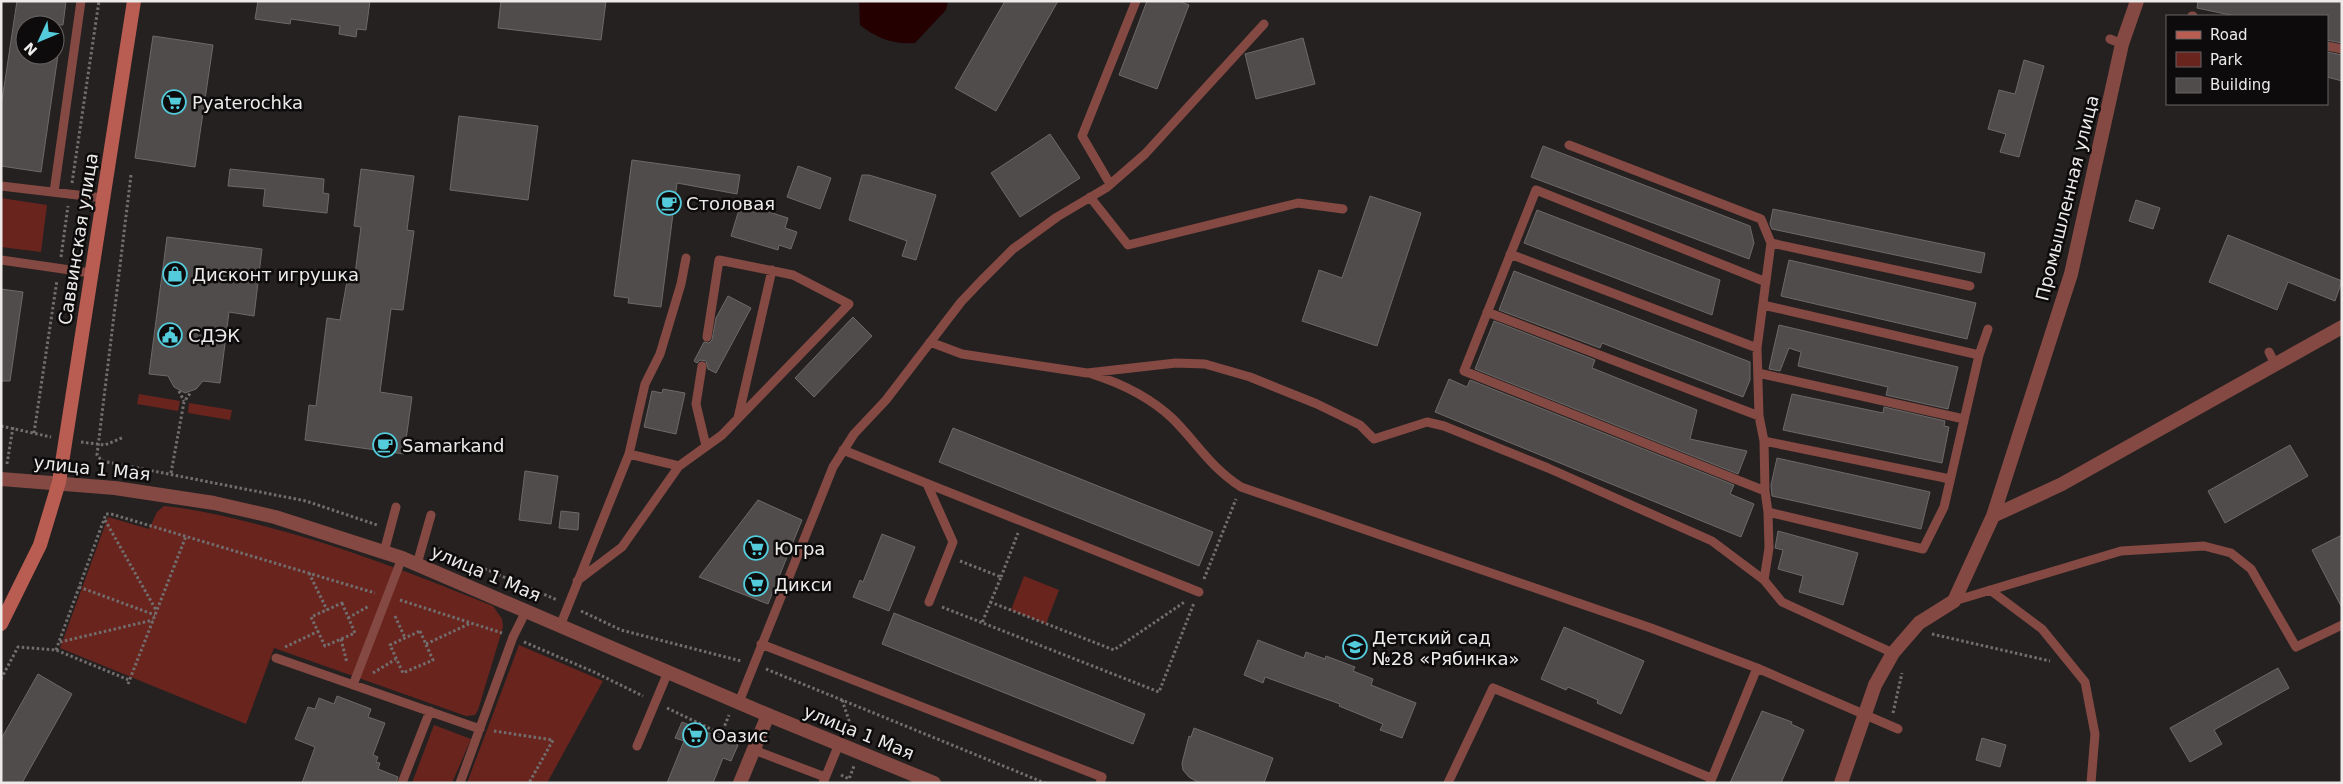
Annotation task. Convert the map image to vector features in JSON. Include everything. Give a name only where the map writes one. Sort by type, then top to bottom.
[{"type":"main road","name":"Саввинская улица","points":[[1,624],[40,545],[59,482],[134,1]]},
{"type":"street","name":"Промышленная улица","points":[[1954,601],[1993,516],[2071,274],[2116,42],[2137,1]]},
{"type":"street","points":[[1993,516],[2062,484],[2272,358],[2342,327]]},
{"type":"street","name":"улица 1 Мая","points":[[1,479],[59,482],[114,488],[214,503],[275,518],[384,552],[417,564],[768,715],[934,783]]},
{"type":"street","points":[[1842,783],[1875,684],[1893,653],[1919,623],[1954,601]]},
{"type":"street","points":[[740,783],[768,715]]},
{"type":"lane","points":[[54,192],[81,1]]},
{"type":"lane","points":[[1110,184],[1082,136],[1136,1]]},
{"type":"lane","points":[[739,702],[829,476],[854,434],[886,400],[961,302],[1013,249],[1057,217],[1110,184],[1146,154],[1264,24]]},
{"type":"lane","points":[[2328,46],[2342,50]]},
{"type":"lane","points":[[1569,145],[1761,219],[1771,243],[1757,348],[1759,416],[1764,441],[1765,491],[1768,512],[1769,548],[1764,580]]},
{"type":"lane","points":[[1,186],[103,198]]},
{"type":"lane","points":[[1765,491],[1464,371],[1536,190],[1766,282]]},
{"type":"lane","points":[[1090,197],[1128,245],[1298,203],[1343,209]]},
{"type":"lane","points":[[1771,243],[1970,286]]},
{"type":"lane","points":[[1510,254],[1757,348]]},
{"type":"lane","points":[[560,626],[629,454],[645,384],[660,354],[681,284],[686,258]]},
{"type":"lane","points":[[1,260],[92,273]]},
{"type":"lane","points":[[577,581],[622,547],[679,466],[706,446],[738,418],[849,304],[793,275],[720,260],[707,337]]},
{"type":"lane","points":[[738,418],[772,270]]},
{"type":"lane","points":[[1763,305],[1979,354]]},
{"type":"lane","points":[[1487,312],[1759,416]]},
{"type":"lane","points":[[1768,512],[1923,549],[1944,507],[1979,354],[1988,329]]},
{"type":"lane","points":[[930,342],[962,354],[1087,372],[1107,379],[1149,401],[1171,417],[1211,464],[1224,476],[1241,487],[1651,628],[1757,668],[1894,727]]},
{"type":"lane","points":[[1087,372],[1176,363],[1204,364],[1250,377],[1325,408],[1360,426],[1374,439],[1427,422],[1444,426],[1548,468],[1712,541],[1764,580],[1782,602],[1893,653]]},
{"type":"lane","points":[[702,366],[696,404],[706,446]]},
{"type":"lane","points":[[1758,372],[1964,419]]},
{"type":"lane","points":[[1764,441],[1950,480]]},
{"type":"lane","points":[[843,450],[1198,592]]},
{"type":"lane","points":[[629,454],[679,466]]},
{"type":"lane","points":[[927,484],[953,542],[929,602]]},
{"type":"lane","points":[[384,552],[396,507]]},
{"type":"lane","points":[[417,564],[431,515]]},
{"type":"lane","points":[[1954,601],[2121,551],[2204,546],[2231,553],[2250,569],[2296,648],[2342,625]]},
{"type":"lane","points":[[354,685],[386,596],[402,558]]},
{"type":"lane","points":[[1990,590],[2042,629],[2085,682],[2095,734],[2091,783]]},
{"type":"lane","points":[[460,783],[513,637],[526,611]]},
{"type":"lane","points":[[761,644],[1102,777],[1100,783]]},
{"type":"lane","points":[[276,658],[480,729]]},
{"type":"lane","points":[[1448,783],[1493,688],[1711,780],[1757,668]]},
{"type":"lane","points":[[637,746],[668,672]]},
{"type":"lane","points":[[402,783],[430,711]]},
{"type":"lane","points":[[754,750],[824,780],[839,744]]},
{"type":"path","points":[[1,426],[13,427],[34,433],[99,1]]},
{"type":"path","points":[[131,175],[98,455],[102,461],[171,473],[306,501],[390,530]]},
{"type":"path","points":[[179,391],[184,402]]},
{"type":"path","points":[[171,473],[184,402],[191,392]]},
{"type":"path","points":[[6,465],[13,427]]},
{"type":"path","points":[[929,602],[1159,692],[1241,487]]},
{"type":"path","points":[[56,650],[106,514],[111,514],[472,622],[513,637],[594,672],[754,750]]},
{"type":"path","points":[[104,519],[156,610]]},
{"type":"path","points":[[982,623],[1022,522]]},
{"type":"path","points":[[1,679],[18,648],[56,650],[128,682],[186,536]]},
{"type":"path","points":[[423,542],[568,604],[621,630],[754,664],[1046,783]]},
{"type":"path","points":[[947,556],[1001,577]]},
{"type":"path","points":[[309,573],[327,610]]},
{"type":"path","points":[[79,588],[155,616]]},
{"type":"path","points":[[990,602],[1114,650],[1198,592]]},
{"type":"path","points":[[342,603],[355,633],[325,646],[318,631],[312,617],[342,603]]},
{"type":"path","points":[[59,642],[153,620]]},
{"type":"path","points":[[426,644],[472,622]]},
{"type":"path","points":[[276,658],[280,649],[318,631]]},
{"type":"path","points":[[420,631],[426,644],[433,660],[403,673],[390,645],[420,631]]},
{"type":"path","points":[[1924,632],[2073,667]]},
{"type":"path","points":[[1894,727],[1904,664]]},
{"type":"path","points":[[480,729],[553,740],[529,783]]},
{"type":"green space","points":[[1,198],[47,205],[41,252],[1,247]]},
{"type":"green space","points":[[139,394],[180,401],[178,411],[137,404]]},
{"type":"green space","points":[[189,403],[232,410],[230,420],[188,413]]},
{"type":"green space","points":[[164,506],[224,516],[290,533],[349,551],[493,606],[502,619],[503,627],[475,715],[466,716],[274,648],[246,724],[60,648],[108,517],[149,529],[157,512]]},
{"type":"green space","points":[[1024,576],[1059,590],[1046,624],[1011,610]]},
{"type":"green space","points":[[519,645],[603,681],[547,783],[467,783]]},
{"type":"green space","points":[[434,725],[471,739],[452,783],[412,783]]},
{"type":"shaded area","points":[[859,1],[948,1],[946,10],[915,43],[900,43],[872,34],[860,25]]},
{"type":"building","points":[[17,1],[66,1],[64,15],[15,15],[15,65],[57,65],[41,172],[1,166],[1,107]]},
{"type":"building","points":[[258,1],[370,1],[366,30],[357,29],[356,37],[339,34],[340,26],[291,19],[290,24],[255,19]]},
{"type":"building","points":[[501,1],[606,1],[601,40],[498,28]]},
{"type":"building","points":[[1005,1],[1058,1],[996,111],[955,88]]},
{"type":"building","points":[[1147,1],[1179,1],[1189,5],[1157,89],[1119,75]]},
{"type":"building","points":[[2198,1],[2342,1],[2342,43],[2328,40],[2328,15],[2230,15],[2197,8]]},
{"type":"building","name":"Pyaterochka","points":[[153,36],[213,45],[195,167],[135,158]]},
{"type":"building","points":[[1303,38],[1315,84],[1256,99],[1245,54]]},
{"type":"building","points":[[2328,52],[2342,55],[2342,81],[2328,77]]},
{"type":"building","points":[[2024,60],[2044,66],[2019,157],[2000,152],[2006,134],[1988,129],[1999,90],[2015,94]]},
{"type":"building","points":[[459,116],[538,126],[528,200],[450,190]]},
{"type":"building","points":[[1050,134],[1080,178],[1020,217],[991,173]]},
{"type":"building","points":[[1543,146],[1750,226],[1754,243],[1749,259],[1531,177]]},
{"type":"building","points":[[632,160],[740,175],[737,194],[677,183],[661,307],[628,303],[629,298],[614,296]]},
{"type":"building","points":[[798,166],[831,178],[820,209],[787,197]]},
{"type":"building","points":[[230,169],[324,179],[323,193],[329,194],[327,213],[263,206],[265,189],[228,186]]},
{"type":"building","points":[[361,169],[414,176],[407,230],[414,231],[403,310],[391,309],[380,392],[412,397],[404,454],[305,440],[309,405],[316,406],[327,318],[340,320],[347,281],[354,282],[361,227],[354,226]]},
{"type":"building","points":[[862,175],[869,175],[936,195],[916,260],[902,256],[907,241],[849,220]]},
{"type":"building","points":[[1370,196],[1421,213],[1377,346],[1302,321],[1319,270],[1342,278]]},
{"type":"building","points":[[2136,200],[2160,208],[2153,229],[2129,221]]},
{"type":"building","points":[[741,203],[788,218],[785,228],[797,232],[791,249],[779,245],[778,250],[731,236]]},
{"type":"building","points":[[1773,209],[1985,253],[1981,273],[1772,229],[1770,224]]},
{"type":"building","points":[[1537,210],[1720,280],[1712,315],[1524,243]]},
{"type":"building","points":[[2228,235],[2342,281],[2335,301],[2288,282],[2277,310],[2209,282]]},
{"type":"building","points":[[167,237],[262,249],[254,316],[229,312],[220,383],[203,381],[196,389],[185,393],[174,387],[168,376],[149,374]]},
{"type":"building","points":[[1789,260],[1976,303],[1967,339],[1781,296]]},
{"type":"building","points":[[1514,271],[1750,362],[1750,380],[1743,397],[1602,343],[1600,348],[1499,310]]},
{"type":"building","points":[[1,289],[23,292],[10,381],[1,381]]},
{"type":"building","points":[[728,296],[751,308],[716,373],[708,369],[706,361],[700,360],[697,363],[694,361],[704,342],[709,343],[712,340],[716,318]]},
{"type":"building","points":[[853,317],[872,336],[814,397],[795,378]]},
{"type":"building","points":[[1494,321],[1595,360],[1592,368],[1697,410],[1690,439],[1747,451],[1738,474],[1475,369]]},
{"type":"building","points":[[1779,325],[1958,367],[1948,409],[1886,395],[1888,387],[1798,366],[1801,352],[1789,348],[1780,371],[1769,369]]},
{"type":"building","points":[[1449,379],[1467,387],[1470,380],[1734,485],[1730,494],[1754,504],[1741,537],[1435,412]]},
{"type":"building","points":[[663,389],[685,393],[676,434],[644,427],[652,391],[662,393]]},
{"type":"building","points":[[1792,394],[1883,413],[1884,407],[1945,421],[1944,426],[1949,427],[1942,463],[1783,430]]},
{"type":"building","points":[[953,428],[1213,532],[1199,566],[939,462]]},
{"type":"building","points":[[2290,445],[2308,476],[2225,523],[2208,491]]},
{"type":"building","points":[[1777,458],[1930,492],[1921,529],[1772,496],[1771,485]]},
{"type":"building","points":[[525,471],[558,476],[551,524],[519,520]]},
{"type":"building","name":"Югра","points":[[758,500],[802,520],[768,604],[699,577]]},
{"type":"building","points":[[561,511],[579,513],[578,530],[559,528]]},
{"type":"building","points":[[1778,531],[1858,553],[1843,605],[1799,592],[1803,576],[1778,569],[1783,550],[1775,548]]},
{"type":"building","points":[[882,534],[915,547],[889,611],[853,597],[860,580],[863,582]]},
{"type":"building","points":[[2342,535],[2342,608],[2312,550]]},
{"type":"building","points":[[894,613],[1145,714],[1133,744],[882,644]]},
{"type":"building","points":[[1564,627],[1644,661],[1621,714],[1597,703],[1598,700],[1568,687],[1566,690],[1541,679]]},
{"type":"building","points":[[1258,640],[1304,658],[1306,652],[1325,659],[1326,656],[1355,667],[1353,671],[1373,679],[1371,685],[1416,703],[1402,738],[1380,730],[1383,724],[1339,706],[1340,704],[1265,677],[1263,683],[1244,675]]},
{"type":"building","points":[[2278,668],[2289,688],[2214,730],[2222,744],[2190,762],[2170,728]]},
{"type":"building","points":[[38,674],[72,694],[22,783],[1,783],[1,739]]},
{"type":"building","points":[[337,696],[371,709],[368,717],[385,723],[373,755],[378,757],[376,762],[380,763],[378,769],[398,777],[396,783],[302,783],[315,747],[295,739],[308,707],[315,709],[319,698],[334,704]]},
{"type":"building","points":[[1762,711],[1792,722],[1791,724],[1804,730],[1781,783],[1730,783]]},
{"type":"building","points":[[682,722],[738,745],[731,761],[723,758],[713,783],[667,783],[684,741],[675,738]]},
{"type":"building","points":[[1194,728],[1273,758],[1264,783],[1199,783],[1189,777],[1183,770],[1182,763],[1189,736],[1191,737]]},
{"type":"building","points":[[1982,738],[2006,745],[2000,767],[1976,760]]},
{"type":"place","name":"Pyaterochka","points":[[174,102]]},
{"type":"place","name":"Столовая","points":[[669,203]]},
{"type":"place","name":"Дисконт игрушка","points":[[175,274]]},
{"type":"place","name":"СДЭК","points":[[170,335]]},
{"type":"place","name":"Samarkand","points":[[385,445]]},
{"type":"place","name":"Югра","points":[[756,548]]},
{"type":"place","name":"Дикси","points":[[756,584]]},
{"type":"place","name":"Детский сад №28 «Рябинка»","points":[[1355,647]]},
{"type":"place","name":"Оазис","points":[[695,735]]}]
